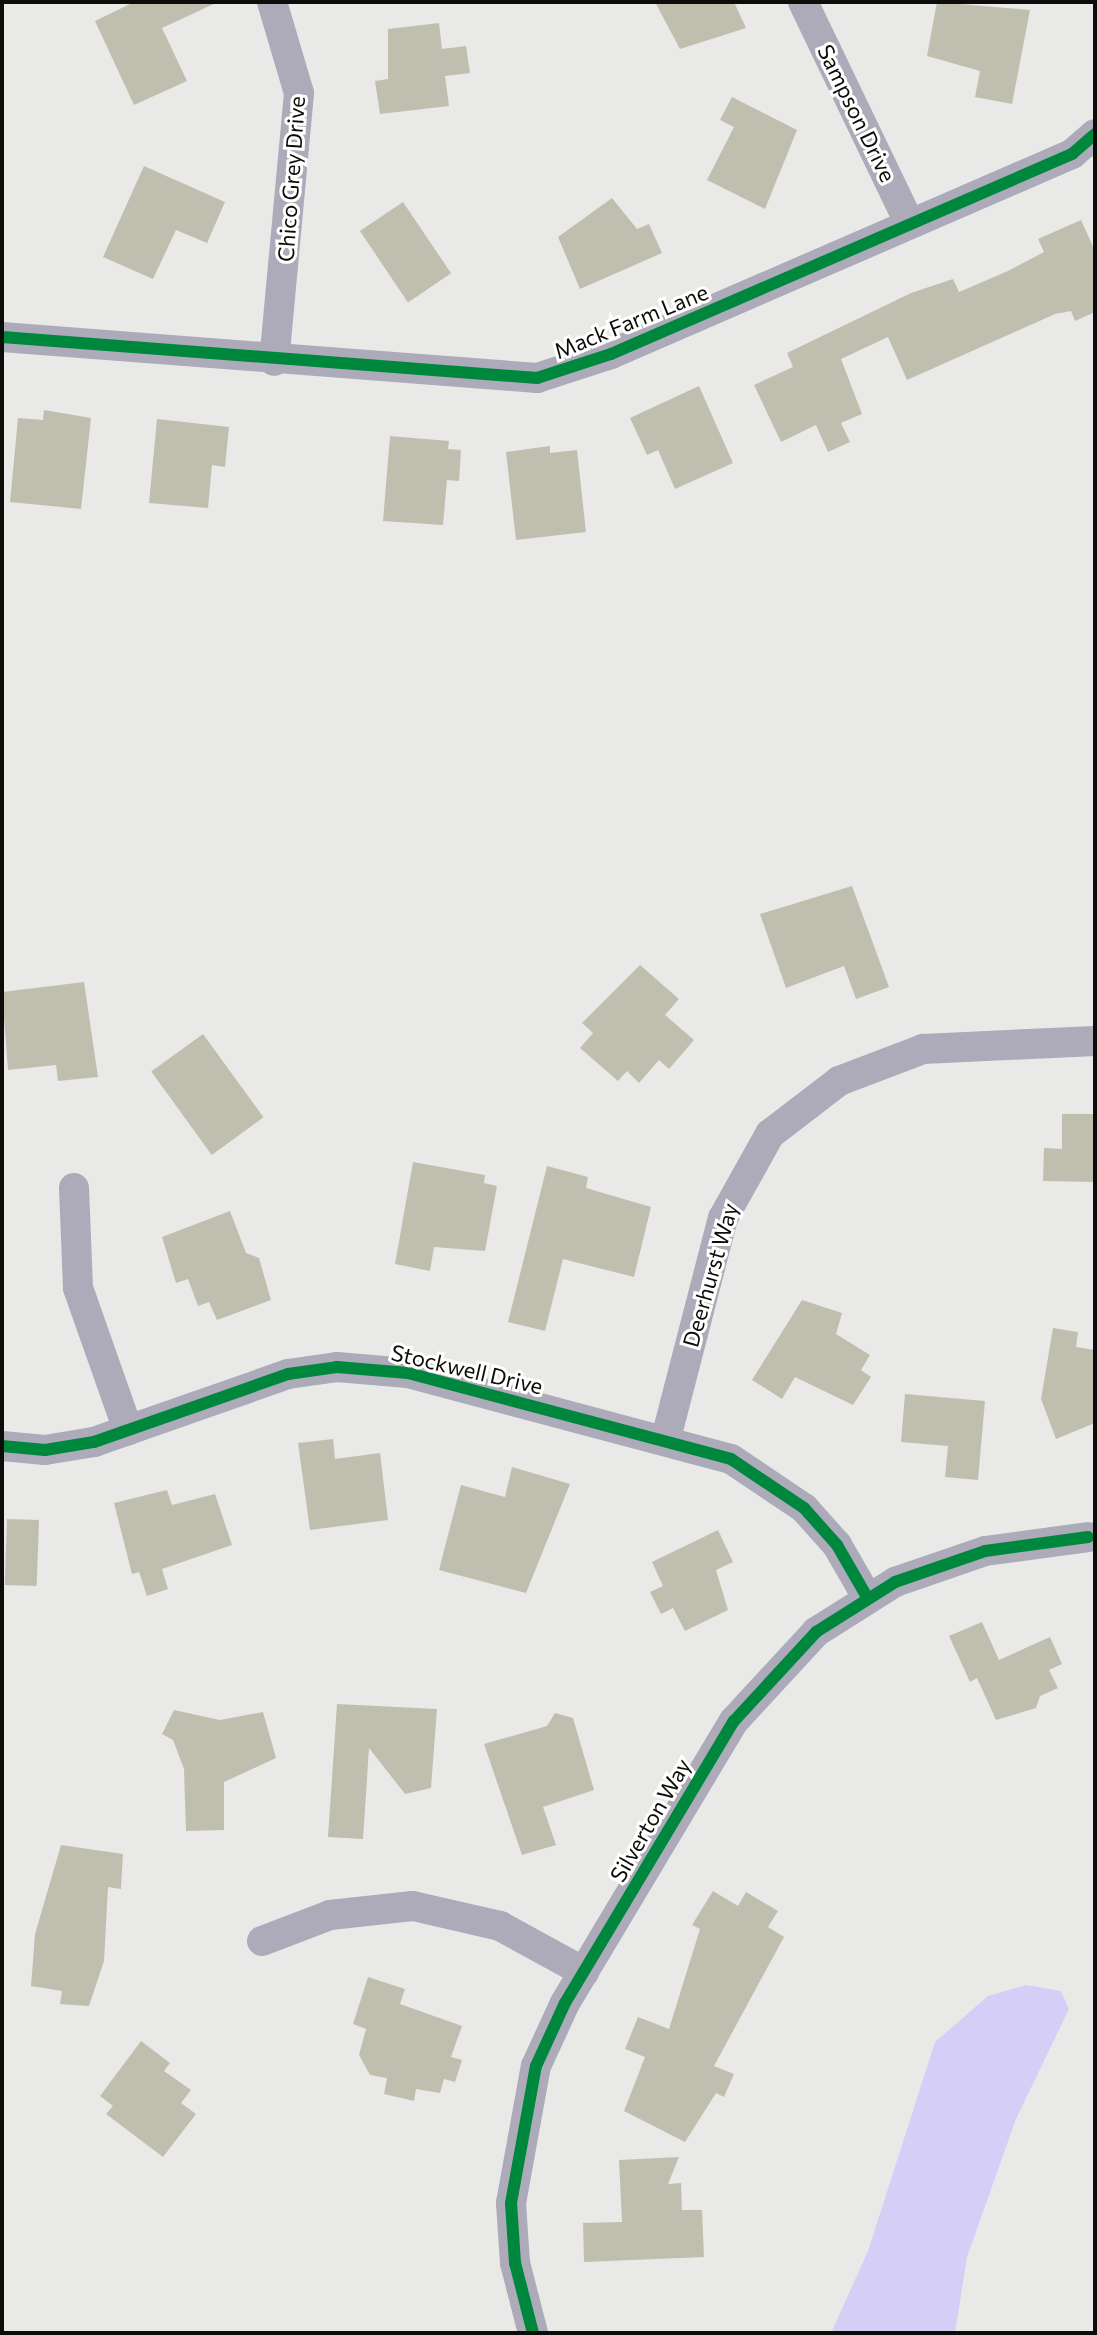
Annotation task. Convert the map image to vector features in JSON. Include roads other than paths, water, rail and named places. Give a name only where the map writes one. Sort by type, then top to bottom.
[{"type":"street","name":"Chico Grey Drive","points":[[272,2],[299,93],[274,361]]},
{"type":"street","name":"Sampson Drive","points":[[803,2],[910,224]]},
{"type":"street","name":"Mack Farm Lane","points":[[2,337],[274,361],[537,378],[1072,154],[1095,134]]},
{"type":"street","name":"Deerhurst Way","points":[[666,1438],[723,1218],[770,1134],[839,1081],[923,1049],[1095,1041]]},
{"type":"street","points":[[74,1188],[78,1288],[128,1430]]},
{"type":"street","name":"Stockwell Drive","points":[[2,1446],[64,1449],[288,1374],[364,1367],[666,1438],[731,1459],[796,1500],[837,1545],[867,1597]]},
{"type":"street","name":"Silverton Way","points":[[533,2333],[515,2263],[514,2163],[536,2066],[584,1972],[734,1721],[791,1654],[867,1597],[965,1556],[1088,1537]]},
{"type":"street","points":[[262,1941],[330,1915],[413,1906],[482,1919],[584,1972]]}]
